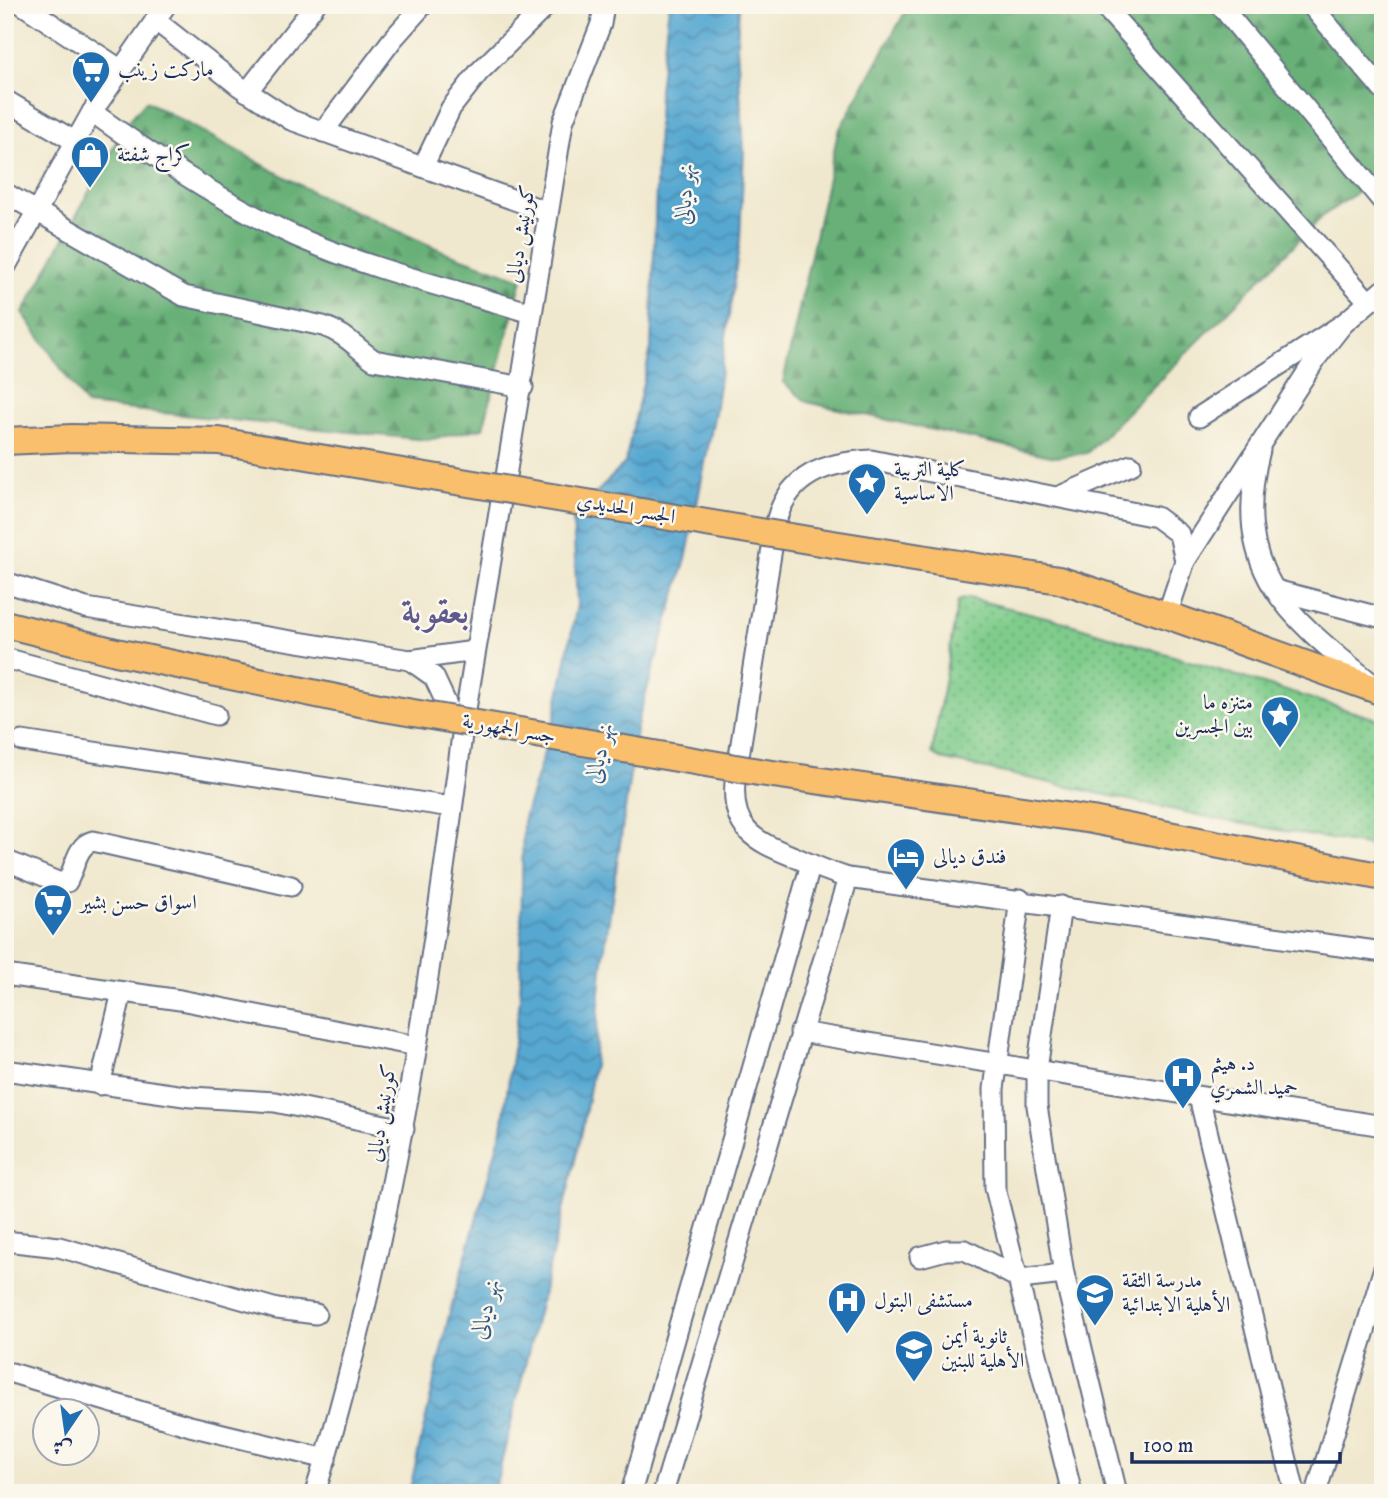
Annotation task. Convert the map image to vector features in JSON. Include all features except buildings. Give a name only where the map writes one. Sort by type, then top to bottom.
[{"type":"main road","name":"الجسر الحديدي","points":[[5,441],[72,438],[219,441],[1059,580],[1382,691]]},
{"type":"main road","name":"جسر الجمهورية","points":[[5,624],[116,652],[384,708],[745,770],[1092,820],[1383,877]]},
{"type":"street","points":[[23,5],[120,69]]},
{"type":"street","points":[[247,92],[315,5]]},
{"type":"street","points":[[323,132],[423,5]]},
{"type":"street","points":[[424,167],[451,108],[479,72],[547,5]]},
{"type":"street","name":"كورنيش ديالى","points":[[506,476],[523,387],[531,313],[563,122],[601,24],[604,5]]},
{"type":"street","points":[[1103,5],[1375,296],[1343,324],[1199,417]]},
{"type":"street","points":[[1220,5],[1383,202]]},
{"type":"street","points":[[1311,5],[1383,90]]},
{"type":"street","points":[[5,268],[92,112],[161,13],[247,92],[291,120],[548,212]]},
{"type":"street","points":[[5,100],[76,142]]},
{"type":"street","points":[[92,112],[152,155],[229,203],[298,237],[373,265],[531,313]]},
{"type":"street","points":[[5,193],[184,296],[323,326],[343,333],[357,349],[374,360],[523,387]]},
{"type":"street","points":[[1167,615],[1185,561],[1260,450],[1317,357],[1343,324]]},
{"type":"street","points":[[1260,450],[1252,488],[1254,528],[1264,566],[1275,590],[1307,632],[1382,691]]},
{"type":"street","points":[[776,522],[785,497],[803,477],[824,467],[847,461],[871,460],[1156,517],[1179,534],[1185,561]]},
{"type":"street","points":[[1060,496],[1131,465]]},
{"type":"street","points":[[410,660],[434,677],[456,707],[474,652],[502,501]]},
{"type":"street","points":[[772,548],[745,770],[737,814],[749,833],[768,846],[848,878],[1020,899],[1383,952]]},
{"type":"street","points":[[5,582],[86,608],[410,660],[474,652]]},
{"type":"street","points":[[1275,590],[1383,618]]},
{"type":"street","points":[[5,658],[216,715]]},
{"type":"street","name":"كورنيش ديالى","points":[[315,1493],[341,1409],[404,1129],[459,755],[458,734]]},
{"type":"street","points":[[22,741],[451,807]]},
{"type":"street","points":[[5,860],[67,882],[79,852],[87,842],[93,841],[291,886]]},
{"type":"street","points":[[631,1493],[811,864]]},
{"type":"street","points":[[663,1493],[848,878]]},
{"type":"street","points":[[1020,899],[993,1103],[995,1188],[1072,1493]]},
{"type":"street","points":[[1061,906],[1037,1069],[1038,1119],[1064,1274],[1117,1493]]},
{"type":"street","points":[[5,975],[180,1000],[416,1046]]},
{"type":"street","points":[[100,1085],[122,992]]},
{"type":"street","points":[[800,1032],[1383,1126]]},
{"type":"street","points":[[5,1070],[191,1097],[275,1102],[404,1129]]},
{"type":"street","points":[[1199,1097],[1295,1493]]},
{"type":"street","points":[[5,1241],[59,1247],[277,1309],[316,1314]]},
{"type":"street","points":[[920,1258],[946,1250],[965,1250],[1020,1279],[1064,1274]]},
{"type":"street","points":[[1316,1493],[1383,1271]]},
{"type":"street","points":[[12,1373],[190,1426],[326,1459]]},
{"type":"green space","points":[[909,5],[1383,5],[1383,175],[1324,215],[1087,453],[1055,457],[807,402],[783,382],[838,132]]},
{"type":"green space","points":[[146,101],[320,196],[445,252],[522,279],[483,428],[427,440],[86,405],[23,313],[126,124]]},
{"type":"green space","points":[[968,598],[1054,619],[1383,721],[1383,848],[1221,820],[941,759],[932,753],[958,601]]},
{"type":"water","name":"نهر ديالى","points":[[669,5],[739,5],[737,46],[744,150],[740,240],[715,412],[687,555],[638,720],[602,968],[594,1065],[582,1132],[494,1493],[409,1493],[449,1315],[502,1129],[520,999],[523,821],[554,720],[577,605],[573,517],[625,463],[651,348],[659,90]]},
{"type":"place","name":"ماركت زينب","points":[[91,104]]},
{"type":"place","name":"كراج شفتة","points":[[90,189]]},
{"type":"place","name":"كلية التربية الاساسية","points":[[867,516]]},
{"type":"place","name":"متنزه ما بين الجسرين","points":[[1280,749]]},
{"type":"place","name":"فندق ديالى","points":[[906,891]]},
{"type":"place","name":"اسواق حسن بشير","points":[[53,937]]},
{"type":"place","name":"د. هيثم حميد الشمري","points":[[1183,1110]]},
{"type":"place","name":"مدرسة الثقة الأهلية الابتدائية","points":[[1095,1327]]},
{"type":"place","name":"مستشفى البتول","points":[[847,1335]]},
{"type":"place","name":"ثانوية أيمن الأهلية للبنين","points":[[914,1383]]},
{"type":"district","name":"بعقوبة","points":[[435,612]]}]
